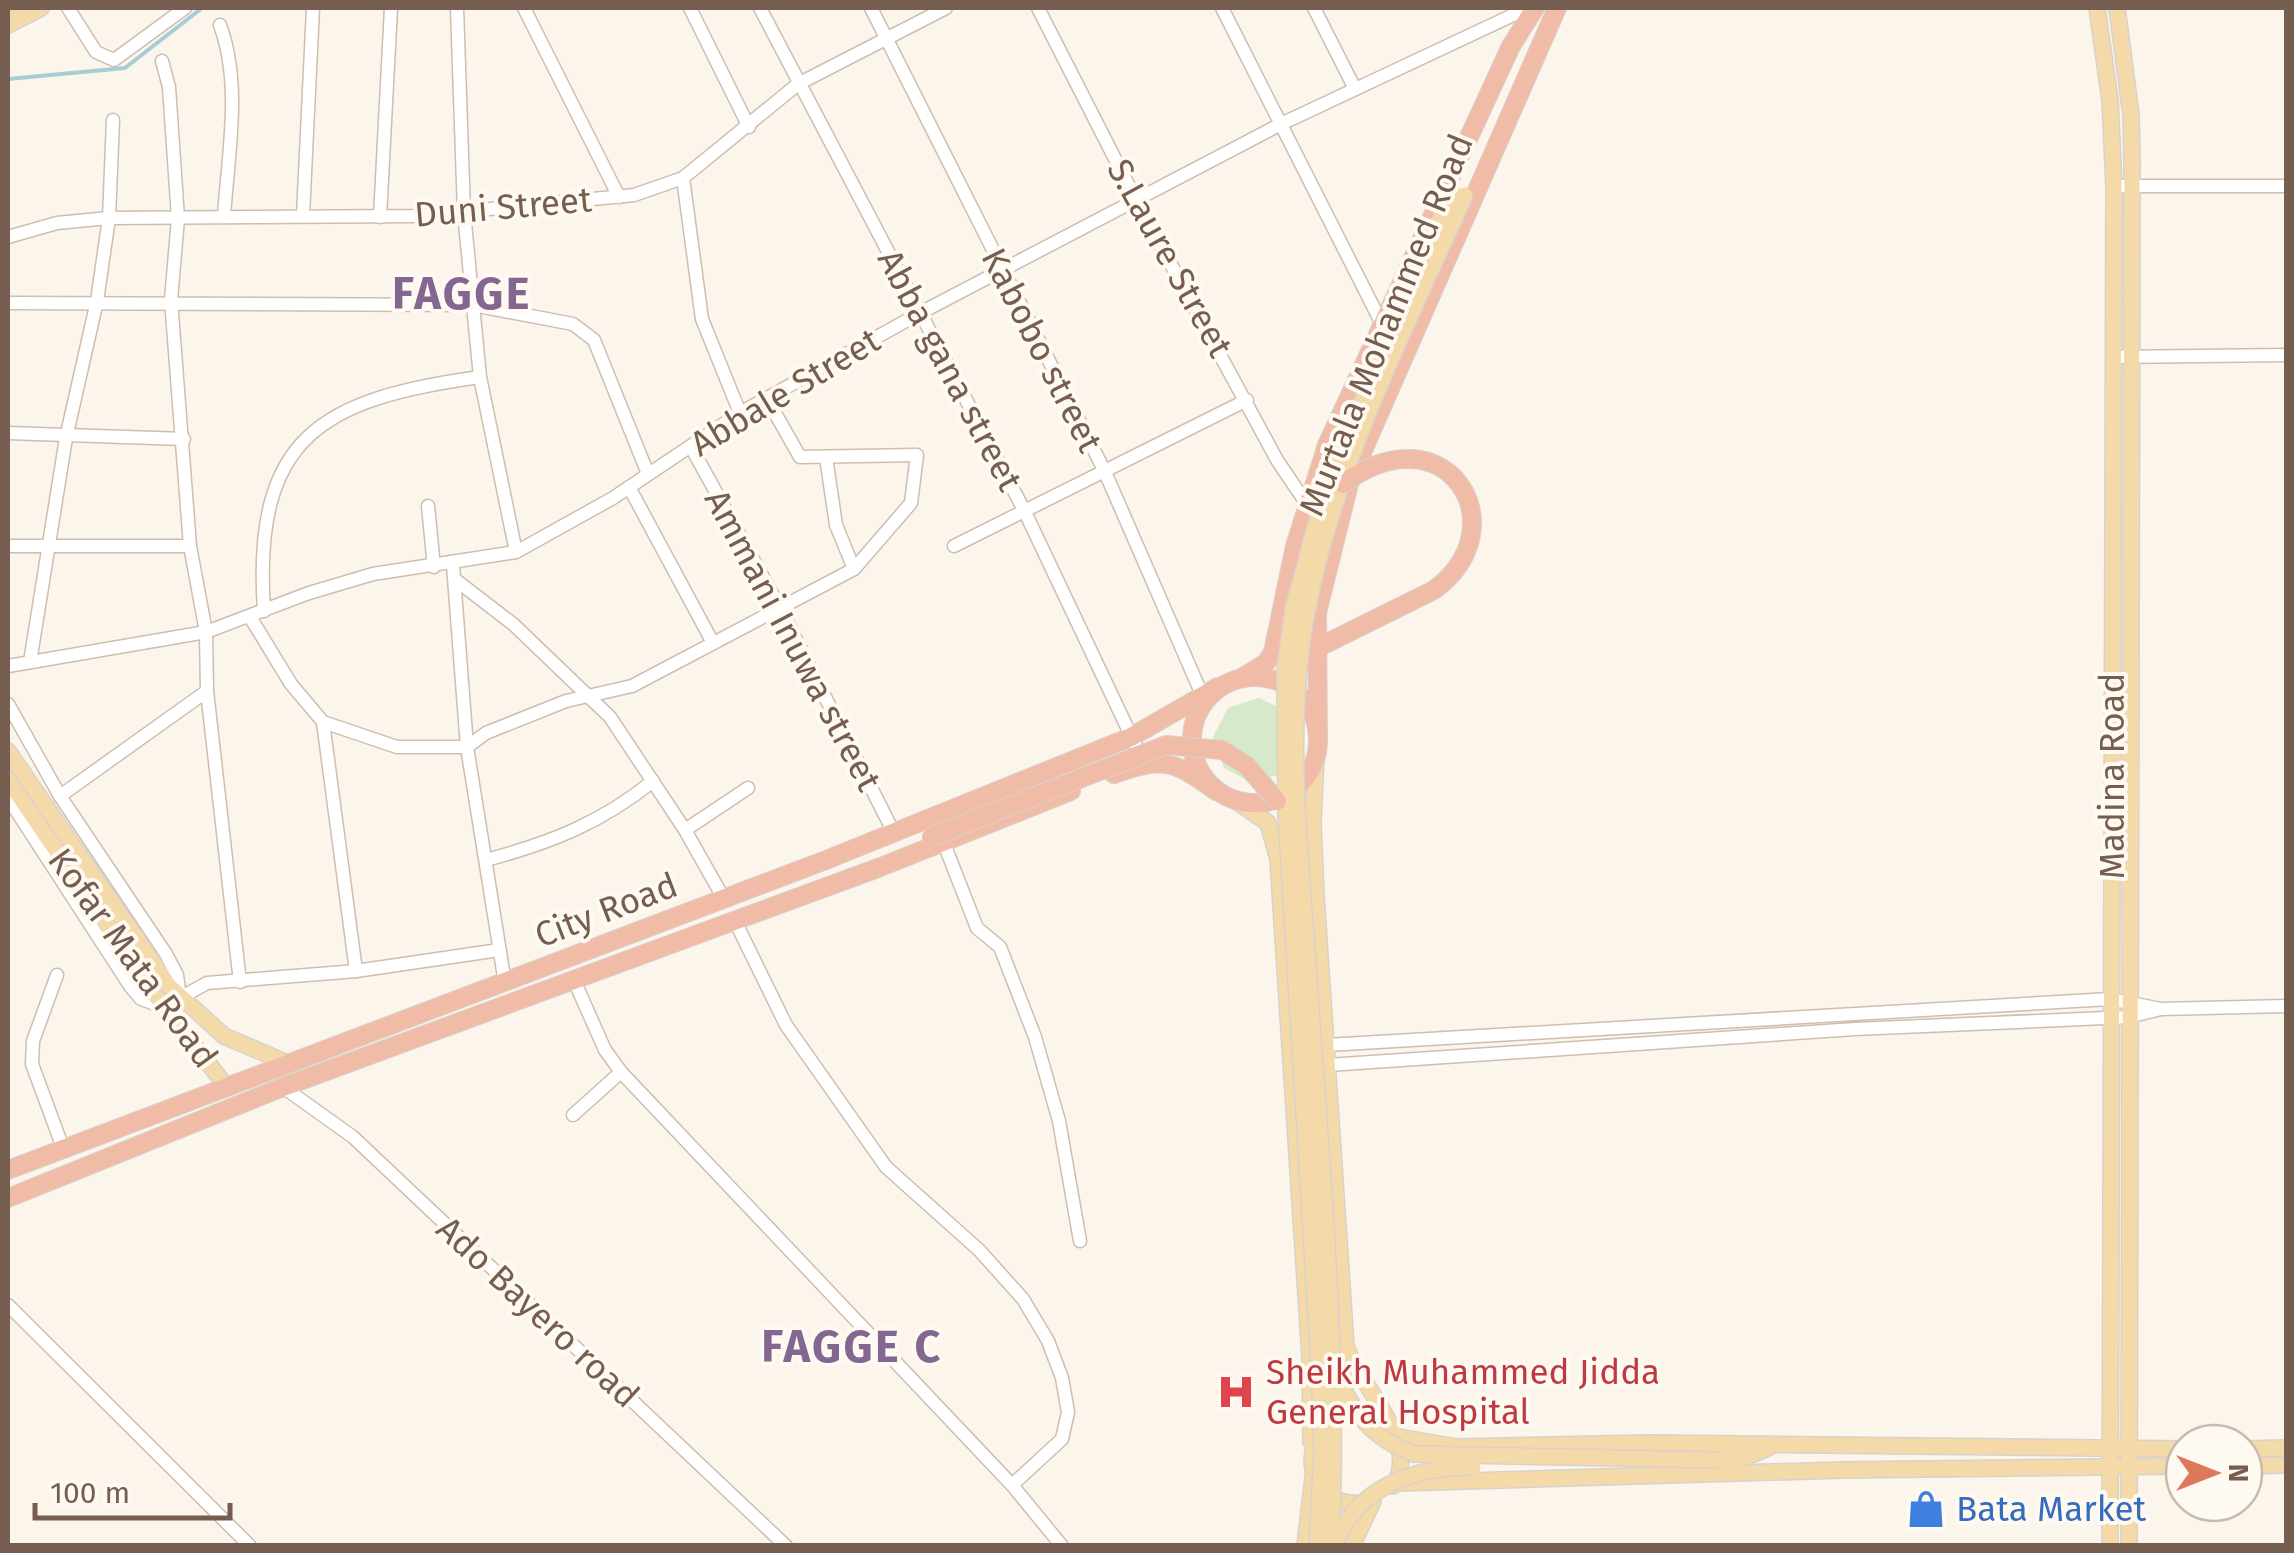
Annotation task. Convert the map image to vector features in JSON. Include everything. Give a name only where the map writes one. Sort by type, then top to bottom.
[{"type":"highway","name":"Murtala Mohammed Road","points":[[1252,676],[1273,652],[1327,445],[1381,322],[1531,8]]},
{"type":"highway","name":"Murtala Mohammed Road","points":[[1317,747],[1314,648],[1326,562],[1350,480],[1557,8]]},
{"type":"highway","points":[[1216,791],[1194,758],[1191,739],[1194,719],[1210,692],[1314,648],[1434,590],[1462,560],[1472,526],[1466,498],[1452,475],[1420,457],[1395,457],[1379,460],[1342,484]]},
{"type":"highway","points":[[937,839],[1144,763],[1173,763],[1236,801],[1262,804],[1286,795],[1305,778],[1317,747],[1315,720],[1295,690],[1252,676]]},
{"type":"highway","name":"City Road","points":[[8,1170],[894,833],[1131,737],[1210,692]]},
{"type":"highway","points":[[937,839],[1166,746],[1222,750],[1246,765],[1281,808]]},
{"type":"highway","name":"City Road","points":[[8,1198],[284,1087],[908,854],[937,839]]},
{"type":"main road","points":[[8,24],[41,8]]},
{"type":"main road","name":"Madina Road","points":[[2098,8],[2110,100],[2114,186],[2112,357],[2122,529]]},
{"type":"main road","name":"Madina Road","points":[[2110,1546],[2110,1017],[2119,1000],[2122,529],[2130,357],[2131,186],[2131,115],[2117,8]]},
{"type":"main road","points":[[1333,1546],[1333,1366],[1296,744],[1306,613],[1342,484],[1459,193],[1473,129]]},
{"type":"main road","points":[[1318,1546],[1322,1450],[1314,1246],[1281,808],[1285,670],[1306,557],[1341,446],[1459,193],[1498,136]]},
{"type":"main road","points":[[1317,747],[1313,823],[1346,1346],[1354,1369],[1394,1431],[1403,1464],[1396,1483],[1373,1501],[1352,1546]]},
{"type":"main road","name":"Kofar Mata Road","points":[[8,751],[226,1086]]},
{"type":"main road","name":"Kofar Mata Road","points":[[8,780],[167,997],[224,1036],[285,1062]]},
{"type":"main road","points":[[1236,801],[1268,823],[1278,859],[1310,1357],[1313,1477],[1306,1546]]},
{"type":"main road","name":"Madina Road","points":[[2119,1000],[2128,1017],[2128,1546]]},
{"type":"main road","points":[[1333,1366],[1358,1419],[1394,1446],[1414,1454],[1718,1463],[1777,1474]]},
{"type":"main road","points":[[1311,1452],[1316,1436],[1342,1414],[1376,1415],[1394,1431],[1457,1447],[1776,1445],[2164,1449]]},
{"type":"main road","points":[[1333,1546],[1367,1498],[1412,1473],[1445,1467],[1718,1463],[1776,1445]]},
{"type":"main road","points":[[1396,1483],[2164,1466]]},
{"type":"main road","points":[[1313,1477],[1322,1489],[1346,1503],[1373,1501]]},
{"type":"street","points":[[68,8],[96,52],[114,60],[186,8]]},
{"type":"street","points":[[303,216],[313,8]]},
{"type":"street","points":[[380,217],[390,8]]},
{"type":"street","points":[[457,8],[464,213],[480,377],[516,552]]},
{"type":"street","points":[[524,8],[620,197]]},
{"type":"street","points":[[690,8],[749,127]]},
{"type":"street","name":"Abba gana street","points":[[760,8],[1024,510],[1144,763]]},
{"type":"street","name":"Kabobo street","points":[[871,8],[1105,472],[1210,692]]},
{"type":"street","name":"Duni Street","points":[[8,237],[57,223],[109,218],[380,217],[620,197],[683,178],[798,84],[946,8]]},
{"type":"street","name":"S.Laure Street","points":[[1038,8],[1135,198],[1277,460],[1308,506]]},
{"type":"street","points":[[1222,8],[1381,322]]},
{"type":"street","points":[[1314,8],[1355,89]]},
{"type":"street","name":"Abbale Street","points":[[8,666],[206,632],[373,574],[453,565],[516,552],[553,535],[740,413],[1000,270],[1281,124],[1531,8]]},
{"type":"street","points":[[220,25],[232,57],[233,88],[224,217]]},
{"type":"street","points":[[162,61],[169,88],[178,218],[171,300],[190,546],[206,632],[206,691],[240,982]]},
{"type":"street","points":[[30,662],[66,438],[97,301],[109,218],[113,120]]},
{"type":"street","points":[[683,178],[702,319],[740,413]]},
{"type":"street","points":[[2114,186],[2286,186]]},
{"type":"street","points":[[8,303],[171,300],[502,307],[586,330],[648,474]]},
{"type":"street","points":[[2112,357],[2286,355]]},
{"type":"street","points":[[264,610],[261,563],[268,505],[285,464],[307,435],[373,397],[480,377]]},
{"type":"street","points":[[323,722],[397,747],[467,747],[486,733],[566,701],[632,686],[854,569],[911,503],[919,461],[912,452],[805,458],[797,454],[767,399]]},
{"type":"street","points":[[954,546],[1247,400]]},
{"type":"street","points":[[8,433],[66,438],[184,439]]},
{"type":"street","name":"Ammani Inuwa street","points":[[691,447],[780,608],[894,833]]},
{"type":"street","points":[[826,457],[836,525],[854,569]]},
{"type":"street","points":[[629,487],[713,643]]},
{"type":"street","points":[[428,506],[434,567]]},
{"type":"street","points":[[8,546],[190,546]]},
{"type":"street","points":[[453,565],[467,747],[505,984]]},
{"type":"street","points":[[457,582],[513,624],[610,717],[685,830],[724,899]]},
{"type":"street","points":[[250,617],[292,684],[323,722],[356,971]]},
{"type":"street","points":[[60,796],[206,691]]},
{"type":"street","points":[[8,704],[60,796],[166,954],[167,997]]},
{"type":"street","points":[[486,860],[566,836],[614,812],[652,781]]},
{"type":"street","points":[[685,830],[748,788]]},
{"type":"street","points":[[10,808],[130,986],[142,998],[167,997],[206,984],[356,971],[499,950]]},
{"type":"street","points":[[937,839],[976,928],[1000,947],[1035,1037],[1059,1120],[1080,1241]]},
{"type":"street","points":[[734,919],[786,1025],[886,1167],[979,1250],[1023,1299],[1048,1341],[1062,1378],[1068,1412],[1062,1439],[1012,1485]]},
{"type":"street","points":[[56,975],[33,1041],[32,1064],[63,1148]]},
{"type":"street","points":[[572,978],[604,1050],[621,1072],[1012,1485],[1062,1546]]},
{"type":"street","points":[[1328,1045],[2119,1000],[2160,1008],[2286,1006]]},
{"type":"street","points":[[1328,1064],[1855,1029],[2128,1017],[2160,1008]]},
{"type":"street","points":[[573,1115],[621,1072]]},
{"type":"street","name":"Ado Bayero road","points":[[284,1087],[353,1138],[786,1546]]},
{"type":"street","points":[[8,1306],[250,1546]]},
{"type":"green space","points":[[1259,698],[1288,712],[1283,773],[1252,783],[1224,768],[1213,737],[1228,708]]},
{"type":"waterway","points":[[8,79],[125,68],[202,8]]},
{"type":"place","name":"Sheikh Muhammed Jidda General Hospital","points":[[1236,1392]]},
{"type":"place","name":"Bata Market","points":[[1926,1509]]},
{"type":"district","name":"FAGGE","points":[[462,293]]},
{"type":"district","name":"FAGGE C","points":[[852,1346]]}]
